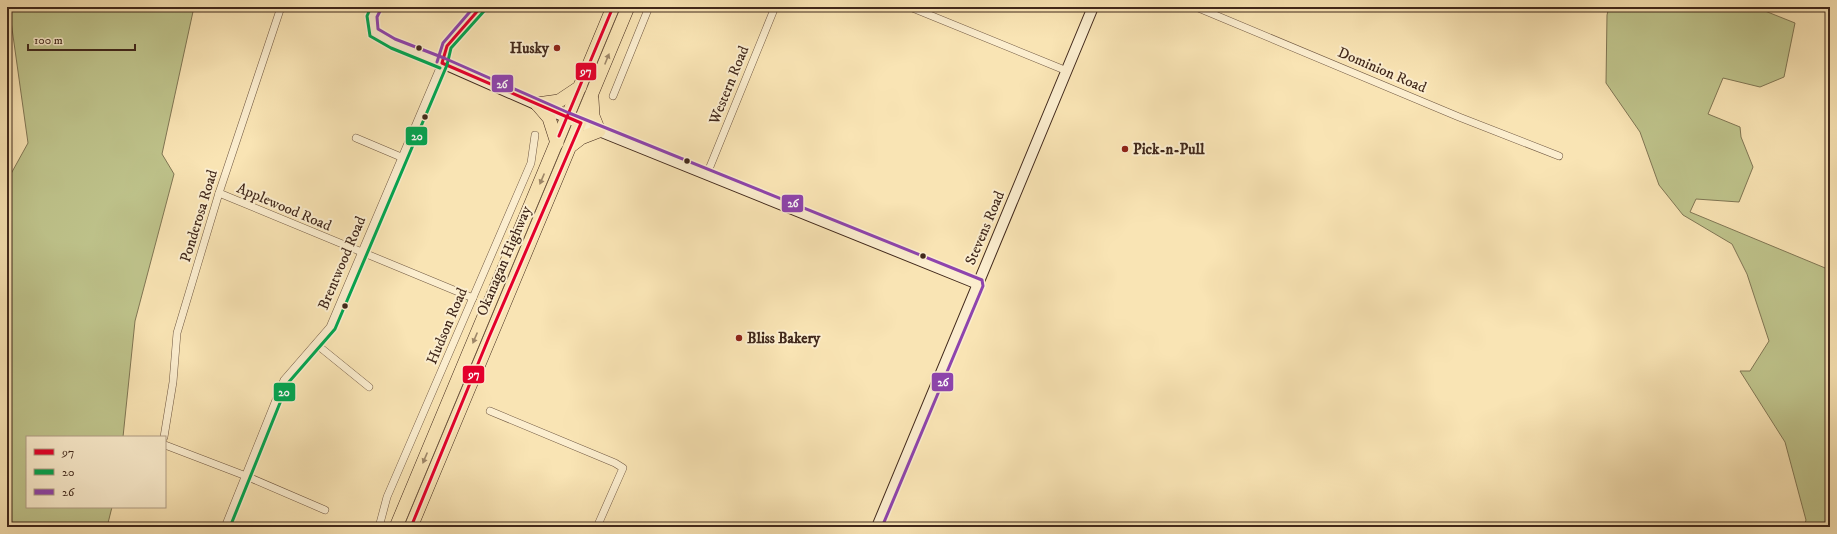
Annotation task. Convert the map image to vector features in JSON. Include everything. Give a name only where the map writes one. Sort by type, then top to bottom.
[{"type":"highway","name":"Okanagan Highway","points":[[396,527],[613,7]]},
{"type":"highway","name":"Okanagan Highway","points":[[411,527],[489,336],[581,123],[628,7]]},
{"type":"highway","points":[[537,104],[559,101],[580,87]]},
{"type":"highway","points":[[571,146],[580,138],[599,131],[593,116],[592,95]]},
{"type":"highway","points":[[537,104],[549,118],[557,143]]},
{"type":"street","name":"Ponderosa Road","points":[[164,436],[173,382],[177,333],[219,193],[280,7]]},
{"type":"street","points":[[376,7],[372,16],[373,32],[393,44],[442,63],[567,118],[978,284]]},
{"type":"street","name":"Brentwood Road","points":[[225,527],[284,380],[330,327],[360,252],[442,63],[447,46],[481,7]]},
{"type":"street","points":[[613,96],[650,7]]},
{"type":"street","name":"Western Road","points":[[707,174],[774,7]]},
{"type":"street","points":[[910,7],[1068,70]]},
{"type":"street","name":"Stevens Road","points":[[877,527],[1093,7]]},
{"type":"street","name":"Dominion Road","points":[[1196,7],[1459,117],[1559,156]]},
{"type":"street","name":"Hudson Road","points":[[379,527],[387,497],[531,163],[535,135]]},
{"type":"street","points":[[356,138],[401,157]]},
{"type":"street","name":"Applewood Road","points":[[219,193],[474,298]]},
{"type":"street","points":[[316,344],[369,387]]},
{"type":"street","points":[[490,411],[615,462],[623,468],[597,527]]},
{"type":"street","points":[[166,445],[246,476],[325,510]]},
{"type":"green space","points":[[9,7],[194,7],[162,154],[174,174],[135,321],[123,436],[26,436],[26,508],[112,508],[107,527],[7,527],[7,181],[28,143]]},
{"type":"green space","points":[[1609,7],[1755,7],[1795,23],[1784,77],[1760,87],[1723,78],[1708,114],[1740,127],[1741,137],[1753,167],[1739,202],[1696,199],[1690,212],[1830,270],[1830,527],[1804,527],[1806,520],[1785,442],[1740,371],[1750,371],[1769,341],[1747,274],[1732,244],[1683,215],[1659,185],[1640,132],[1606,83],[1607,15]]},
{"type":"transit line","name":"20","points":[[371,7],[367,16],[370,36],[391,48],[440,68]]},
{"type":"transit line","name":"26","points":[[437,62],[443,43],[474,7]]},
{"type":"transit line","name":"97","points":[[411,527],[489,337],[581,123],[442,63],[447,46],[481,7]]},
{"type":"transit line","name":"97","points":[[559,136],[613,7]]},
{"type":"transit line","name":"26","points":[[381,9],[377,17],[378,29],[395,39],[444,58],[569,113],[982,280],[983,286],[882,527]]},
{"type":"transit line","name":"20","points":[[230,527],[288,383],[335,329],[447,65],[451,48],[485,10]]},
{"type":"place","name":"Husky","points":[[557,48]]},
{"type":"place","name":"Pick-n-Pull","points":[[1125,149]]},
{"type":"place","name":"Bliss Bakery","points":[[739,338]]}]
